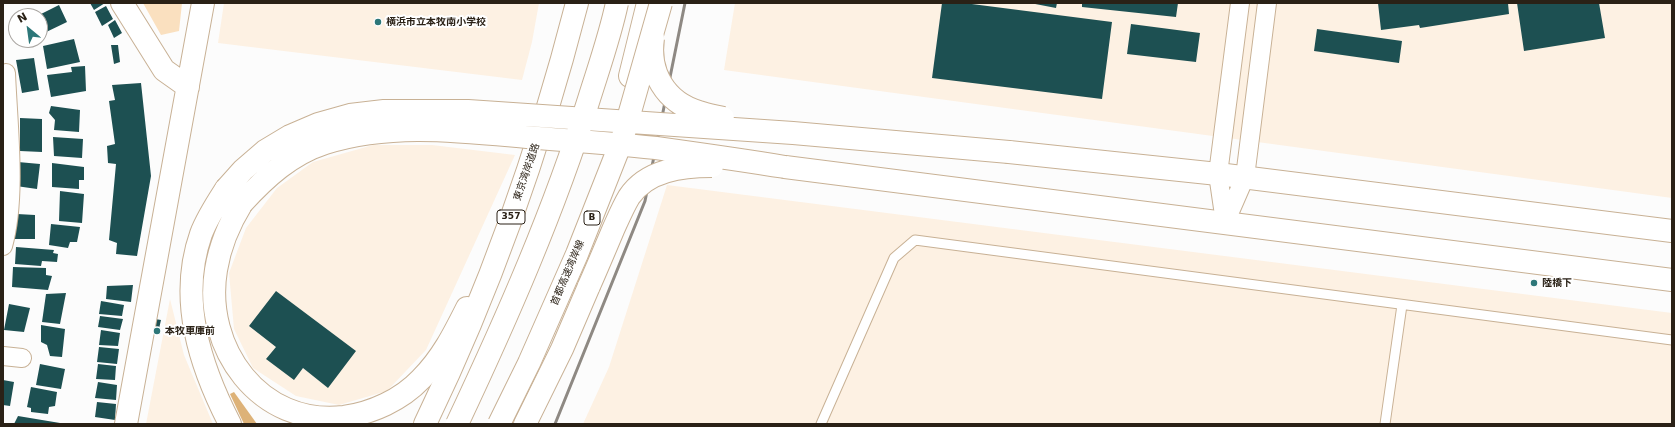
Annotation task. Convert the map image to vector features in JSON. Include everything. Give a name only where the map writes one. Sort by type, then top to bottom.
[{"type":"main road","points":[[122,3],[164,70],[188,87]]},
{"type":"main road","points":[[126,424],[175,148],[203,3]]},
{"type":"main road","name":"東京湾岸道路","points":[[425,424],[471,321],[506,232],[556,84],[577,3]]},
{"type":"main road","points":[[457,424],[493,347],[538,242],[577,137],[611,30],[617,3]]},
{"type":"main road","points":[[510,424],[536,368],[580,254],[618,130],[648,3]]},
{"type":"main road","points":[[660,3],[652,43],[652,59],[655,72],[662,86],[672,98],[699,112],[794,133]]},
{"type":"main road","name":"首都高速湾岸線","points":[[499,424],[528,364],[577,254],[622,140],[660,3]]},
{"type":"main road","points":[[506,232],[450,341],[437,362],[420,380],[401,395],[381,407],[357,415],[334,418],[310,417],[288,410],[269,401],[252,387],[236,368],[224,346],[217,323],[215,304],[215,271],[220,247],[229,223],[234,196],[243,170],[264,151],[290,136],[318,124],[350,115],[384,111],[468,111],[794,133],[1009,152],[1245,177],[1672,231]]},
{"type":"main road","points":[[230,424],[210,383],[199,352],[193,320],[191,291],[194,262],[201,234],[213,209],[234,196],[258,186],[277,169],[299,154],[324,144],[353,136],[388,131],[424,130],[466,132],[655,148],[785,167],[1672,280]]},
{"type":"main road","points":[[525,424],[562,349],[622,211],[630,196],[641,184],[653,176],[669,170],[686,167],[785,167]]},
{"type":"street","points":[[1225,223],[1218,174],[1240,3]]},
{"type":"street","points":[[1225,223],[1245,177],[1267,3]]},
{"type":"street","points":[[3,246],[6,234],[10,193],[6,73]]},
{"type":"street","points":[[3,356],[22,358]]},
{"type":"lane","points":[[821,424],[894,258],[915,240],[1672,340]]},
{"type":"lane","points":[[1385,424],[1402,304]]},
{"type":"shaded area","points":[[143,3],[182,3],[179,31],[161,35]]},
{"type":"shaded area","name":"横浜市立本牧南小学校","points":[[224,3],[539,3],[532,42],[522,80],[218,43]]},
{"type":"shaded area","points":[[735,3],[1672,3],[1672,198],[724,70]]},
{"type":"shaded area","points":[[373,145],[432,145],[515,155],[426,350],[387,391],[339,405],[296,396],[253,368],[234,329],[229,273],[246,228],[277,188],[313,162]]},
{"type":"shaded area","points":[[667,185],[1672,313],[1672,424],[583,424],[609,367]]},
{"type":"shaded area","points":[[170,299],[184,355],[213,424],[146,424]]},
{"type":"shaded area","points":[[234,392],[257,424],[244,424],[230,394]]},
{"type":"building","points":[[90,3],[105,3],[94,10]]},
{"type":"building","points":[[942,3],[964,3],[1112,22],[1102,99],[932,78]]},
{"type":"building","points":[[1030,3],[1057,3],[1056,8]]},
{"type":"building","points":[[1082,3],[1178,3],[1176,17],[1082,7]]},
{"type":"building","points":[[1378,3],[1508,3],[1509,14],[1420,28],[1419,25],[1381,30]]},
{"type":"building","points":[[1517,3],[1599,3],[1605,38],[1524,51]]},
{"type":"building","points":[[59,5],[67,22],[48,31],[48,10]]},
{"type":"building","points":[[106,6],[113,19],[102,26],[95,12]]},
{"type":"building","points":[[115,20],[122,33],[114,38],[108,25]]},
{"type":"building","points":[[1131,24],[1200,33],[1196,62],[1127,54]]},
{"type":"building","points":[[1317,29],[1402,41],[1399,63],[1314,51]]},
{"type":"building","points":[[74,39],[80,62],[47,69],[43,48],[48,48],[48,45]]},
{"type":"building","points":[[111,45],[118,45],[120,62],[114,64]]},
{"type":"building","points":[[34,58],[39,90],[22,93],[16,60]]},
{"type":"building","points":[[85,66],[86,91],[51,97],[47,75],[72,72],[71,67]]},
{"type":"building","points":[[141,83],[151,176],[137,256],[116,254],[117,243],[109,240],[116,164],[108,163],[107,146],[115,144],[109,101],[115,100],[112,85]]},
{"type":"building","points":[[51,106],[80,110],[79,132],[54,130],[55,120],[49,113]]},
{"type":"building","points":[[20,118],[42,119],[42,152],[20,151]]},
{"type":"building","points":[[53,137],[83,139],[82,158],[54,156]]},
{"type":"building","points":[[18,162],[40,164],[37,189],[16,186]]},
{"type":"building","points":[[52,163],[84,167],[84,180],[79,180],[79,189],[52,187]]},
{"type":"building","points":[[60,191],[84,194],[82,223],[59,221]]},
{"type":"building","points":[[17,214],[35,215],[35,239],[13,239]]},
{"type":"building","points":[[51,224],[80,227],[77,242],[70,242],[68,248],[49,245]]},
{"type":"building","points":[[16,247],[54,250],[53,253],[58,254],[57,262],[42,261],[41,266],[15,264]]},
{"type":"building","points":[[13,267],[46,268],[46,275],[52,276],[48,290],[12,287]]},
{"type":"building","points":[[133,285],[131,302],[106,299],[107,286]]},
{"type":"building","points":[[276,291],[356,351],[328,388],[303,368],[294,380],[266,359],[276,347],[249,326]]},
{"type":"building","points":[[66,293],[60,324],[42,322],[46,294]]},
{"type":"building","points":[[101,301],[124,305],[122,316],[99,314]]},
{"type":"building","points":[[9,304],[30,308],[24,332],[4,330]]},
{"type":"building","points":[[100,316],[123,319],[120,330],[98,327]]},
{"type":"building","points":[[155,319],[161,320],[158,333],[153,332]]},
{"type":"building","points":[[41,325],[65,329],[62,357],[50,356],[47,345],[41,342]]},
{"type":"building","points":[[101,330],[120,333],[118,346],[99,345]]},
{"type":"building","points":[[99,347],[119,349],[117,364],[97,362]]},
{"type":"building","points":[[40,364],[65,369],[61,389],[36,385]]},
{"type":"building","points":[[98,364],[116,366],[115,380],[96,379]]},
{"type":"building","points":[[3,380],[14,382],[10,406],[3,405]]},
{"type":"building","points":[[98,382],[117,385],[116,400],[95,398]]},
{"type":"building","points":[[31,387],[57,392],[55,406],[49,407],[48,414],[31,412],[31,408],[27,407]]},
{"type":"building","points":[[97,402],[116,404],[115,420],[95,417]]},
{"type":"building","points":[[18,416],[60,423],[60,424],[14,424]]},
{"type":"railway","points":[[555,424],[645,201],[685,3]]},
{"type":"place","name":"横浜市立本牧南小学校","points":[[378,22]]},
{"type":"place","name":"陸橋下","points":[[1534,283]]},
{"type":"place","name":"本牧車庫前","points":[[157,331]]}]
